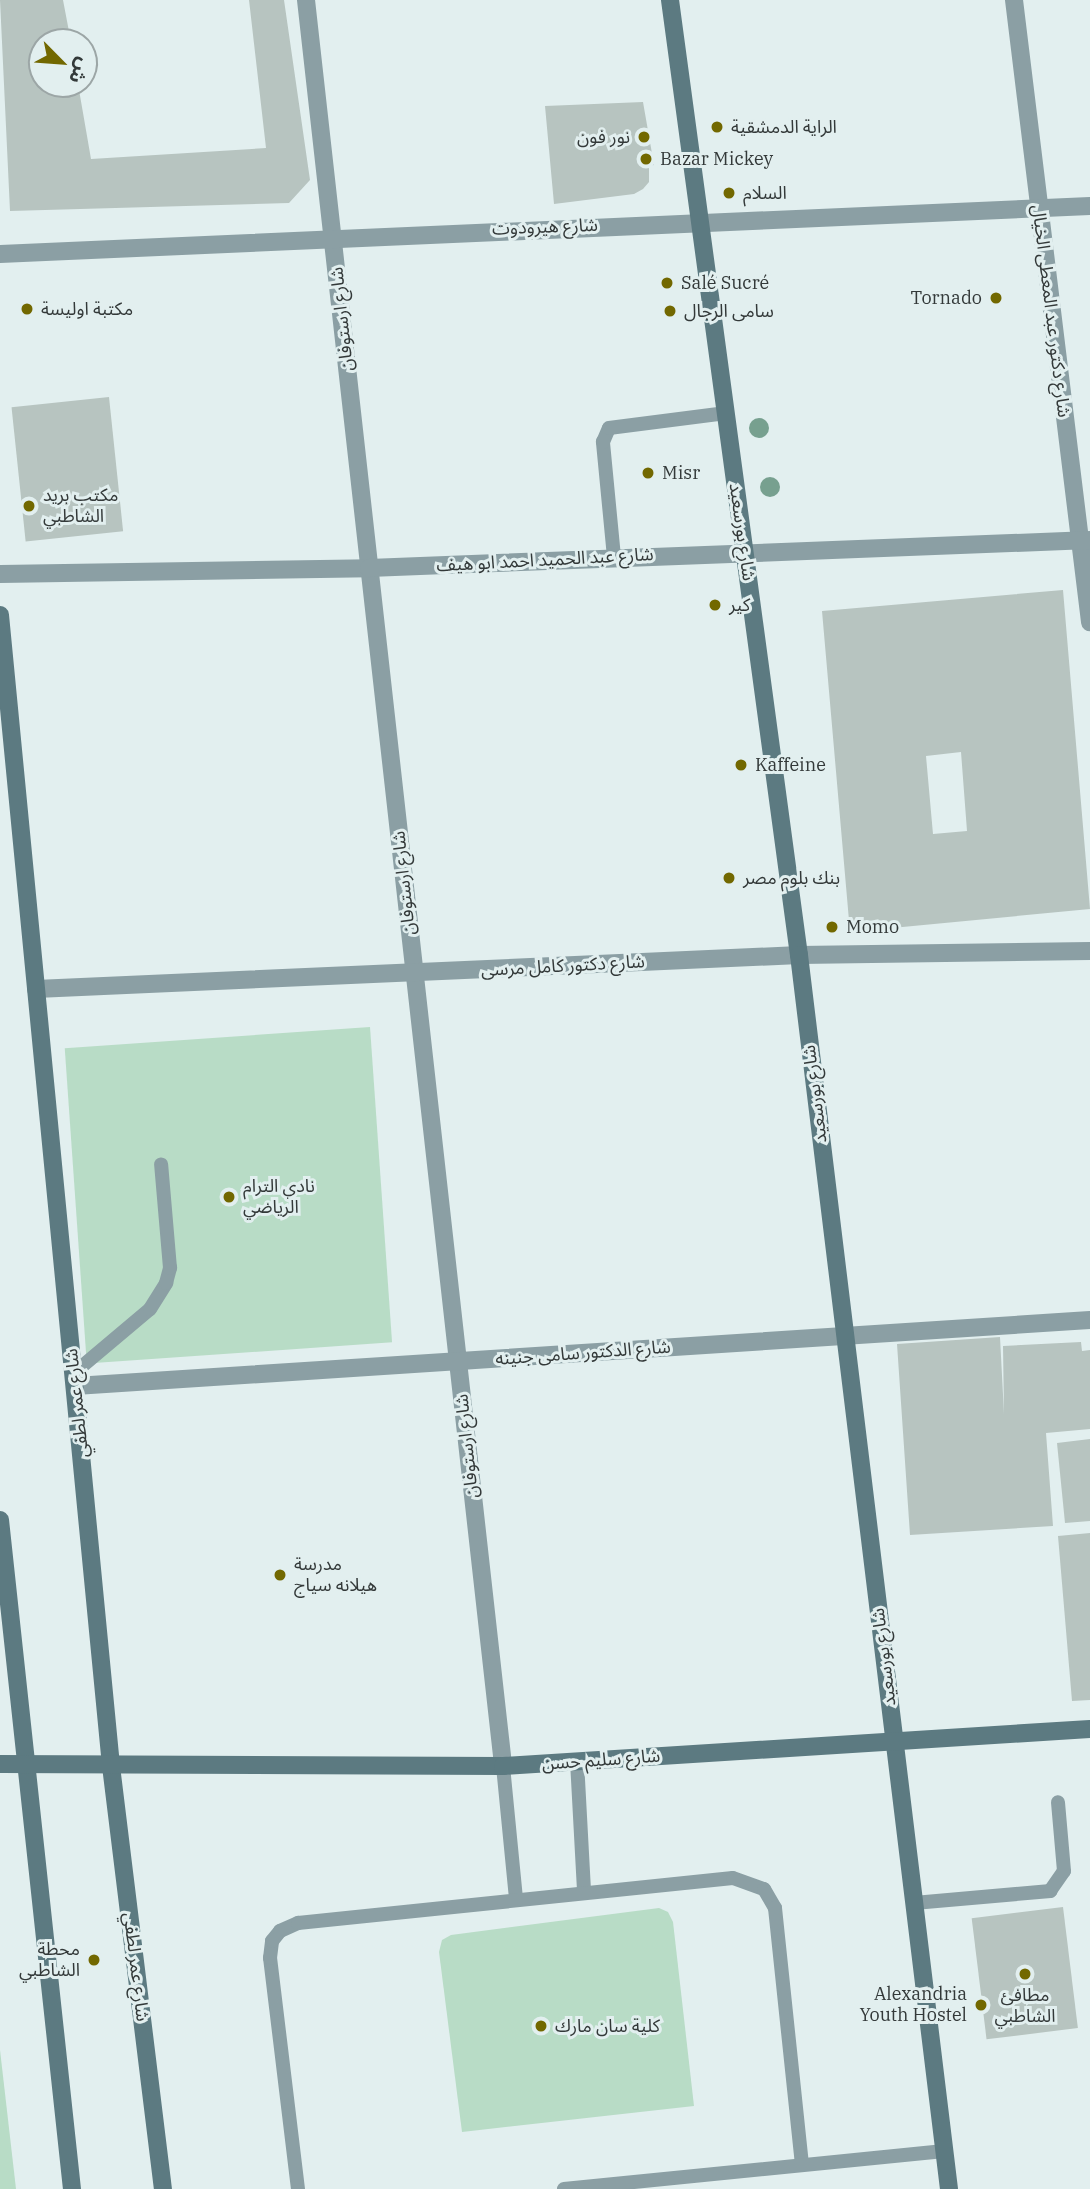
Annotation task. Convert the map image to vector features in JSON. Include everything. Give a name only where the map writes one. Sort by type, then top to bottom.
[{"type":"main road","name":"شارع بورسعيد","points":[[670,0],[799,956],[949,2189]]},
{"type":"main road","name":"شارع عمر لطفي","points":[[0,615],[75,1379],[102,1766],[163,2189]]},
{"type":"main road","points":[[0,1520],[32,1764],[72,2189]]},
{"type":"main road","name":"شارع سليم حسن","points":[[0,1764],[503,1766],[1090,1729]]},
{"type":"street","name":"شارع ارستوفان","points":[[306,0],[503,1766]]},
{"type":"street","name":"شارع دكتور عبد المعطى الخيال","points":[[1014,0],[1038,208],[1085,540],[1090,622]]},
{"type":"street","name":"شارع هيرودوت","points":[[0,254],[332,236],[1090,206]]},
{"type":"street","name":"شارع عبد الحميد احمد ابو هيف","points":[[0,574],[369,568],[745,551],[1085,540]]},
{"type":"street","name":"شارع دكتور كامل مرسى","points":[[36,989],[799,956],[1090,951]]},
{"type":"street","name":"شارع الدكتور سامى جنينه","points":[[75,1379],[457,1361],[1090,1320]]},
{"type":"lane","points":[[614,557],[603,442],[609,428],[726,413]]},
{"type":"lane","points":[[75,1379],[150,1308],[166,1283],[170,1268],[161,1164]]},
{"type":"lane","points":[[577,1761],[584,1891]]},
{"type":"lane","points":[[503,1766],[516,1898]]},
{"type":"lane","points":[[914,1903],[1050,1891],[1064,1871],[1058,1802]]},
{"type":"lane","points":[[298,2189],[272,1941],[280,1931],[298,1923],[516,1898],[733,1878],[764,1889],[775,1908],[802,2165]]},
{"type":"lane","points":[[564,2189],[944,2151]]},
{"type":"green space","name":"نادي الترام الرياضي","points":[[370,1027],[392,1342],[87,1364],[65,1048]]},
{"type":"green space","points":[[659,1908],[668,1912],[673,1922],[694,2106],[462,2132],[439,1952],[442,1940],[451,1935]]},
{"type":"green space","points":[[0,2050],[16,2189],[0,2189]]},
{"type":"building","points":[[0,0],[63,0],[68,28],[28,28],[28,98],[80,98],[91,159],[266,148],[249,0],[284,0],[310,180],[289,203],[10,211]]},
{"type":"building","points":[[643,102],[654,165],[649,166],[649,182],[643,189],[634,194],[554,204],[545,106]]},
{"type":"building","points":[[109,397],[123,531],[26,542],[12,407]]},
{"type":"building","points":[[1063,590],[1090,909],[850,932],[822,611]],"holes":[[[961,752],[967,831],[933,834],[926,756]]]},
{"type":"building","points":[[1000,1337],[1004,1414],[1003,1346],[1081,1342],[1082,1351],[1090,1350],[1090,1429],[1046,1433],[1053,1526],[910,1535],[897,1344]]},
{"type":"building","points":[[1090,1439],[1090,1521],[1065,1523],[1057,1443]]},
{"type":"building","points":[[1090,1533],[1090,1700],[1072,1701],[1058,1536]]},
{"type":"building","name":"مطافئ الشاطبي","points":[[1063,1907],[1078,2028],[987,2039],[972,1918]]},
{"type":"place","name":"الراية الدمشقية","points":[[717,127]]},
{"type":"place","name":"نور فون","points":[[644,137]]},
{"type":"place","name":"Bazar Mickey","points":[[646,159]]},
{"type":"place","name":"السلام","points":[[729,193]]},
{"type":"place","name":"Salé Sucré","points":[[667,283]]},
{"type":"place","name":"Tornado","points":[[996,298]]},
{"type":"place","name":"مكتبة اوليسة","points":[[27,309]]},
{"type":"place","name":"سامى الرجال","points":[[670,311]]},
{"type":"place","name":"Misr","points":[[648,473]]},
{"type":"place","name":"مكتب بريد الشاطبي","points":[[29,506]]},
{"type":"place","name":"كير","points":[[715,605]]},
{"type":"place","name":"Kaffeine","points":[[741,765]]},
{"type":"place","name":"بنك بلوم مصر","points":[[729,878]]},
{"type":"place","name":"Momo","points":[[832,927]]},
{"type":"place","name":"نادي الترام الرياضي","points":[[229,1197]]},
{"type":"place","name":"مدرسة هيلانه سياج","points":[[280,1575]]},
{"type":"place","name":"محطة الشاطبي","points":[[94,1960]]},
{"type":"place","name":"مطافئ الشاطبي","points":[[1025,1974]]},
{"type":"place","name":"Alexandria Youth Hostel","points":[[981,2005]]},
{"type":"place","name":"كلية سان مارك","points":[[541,2026]]}]
